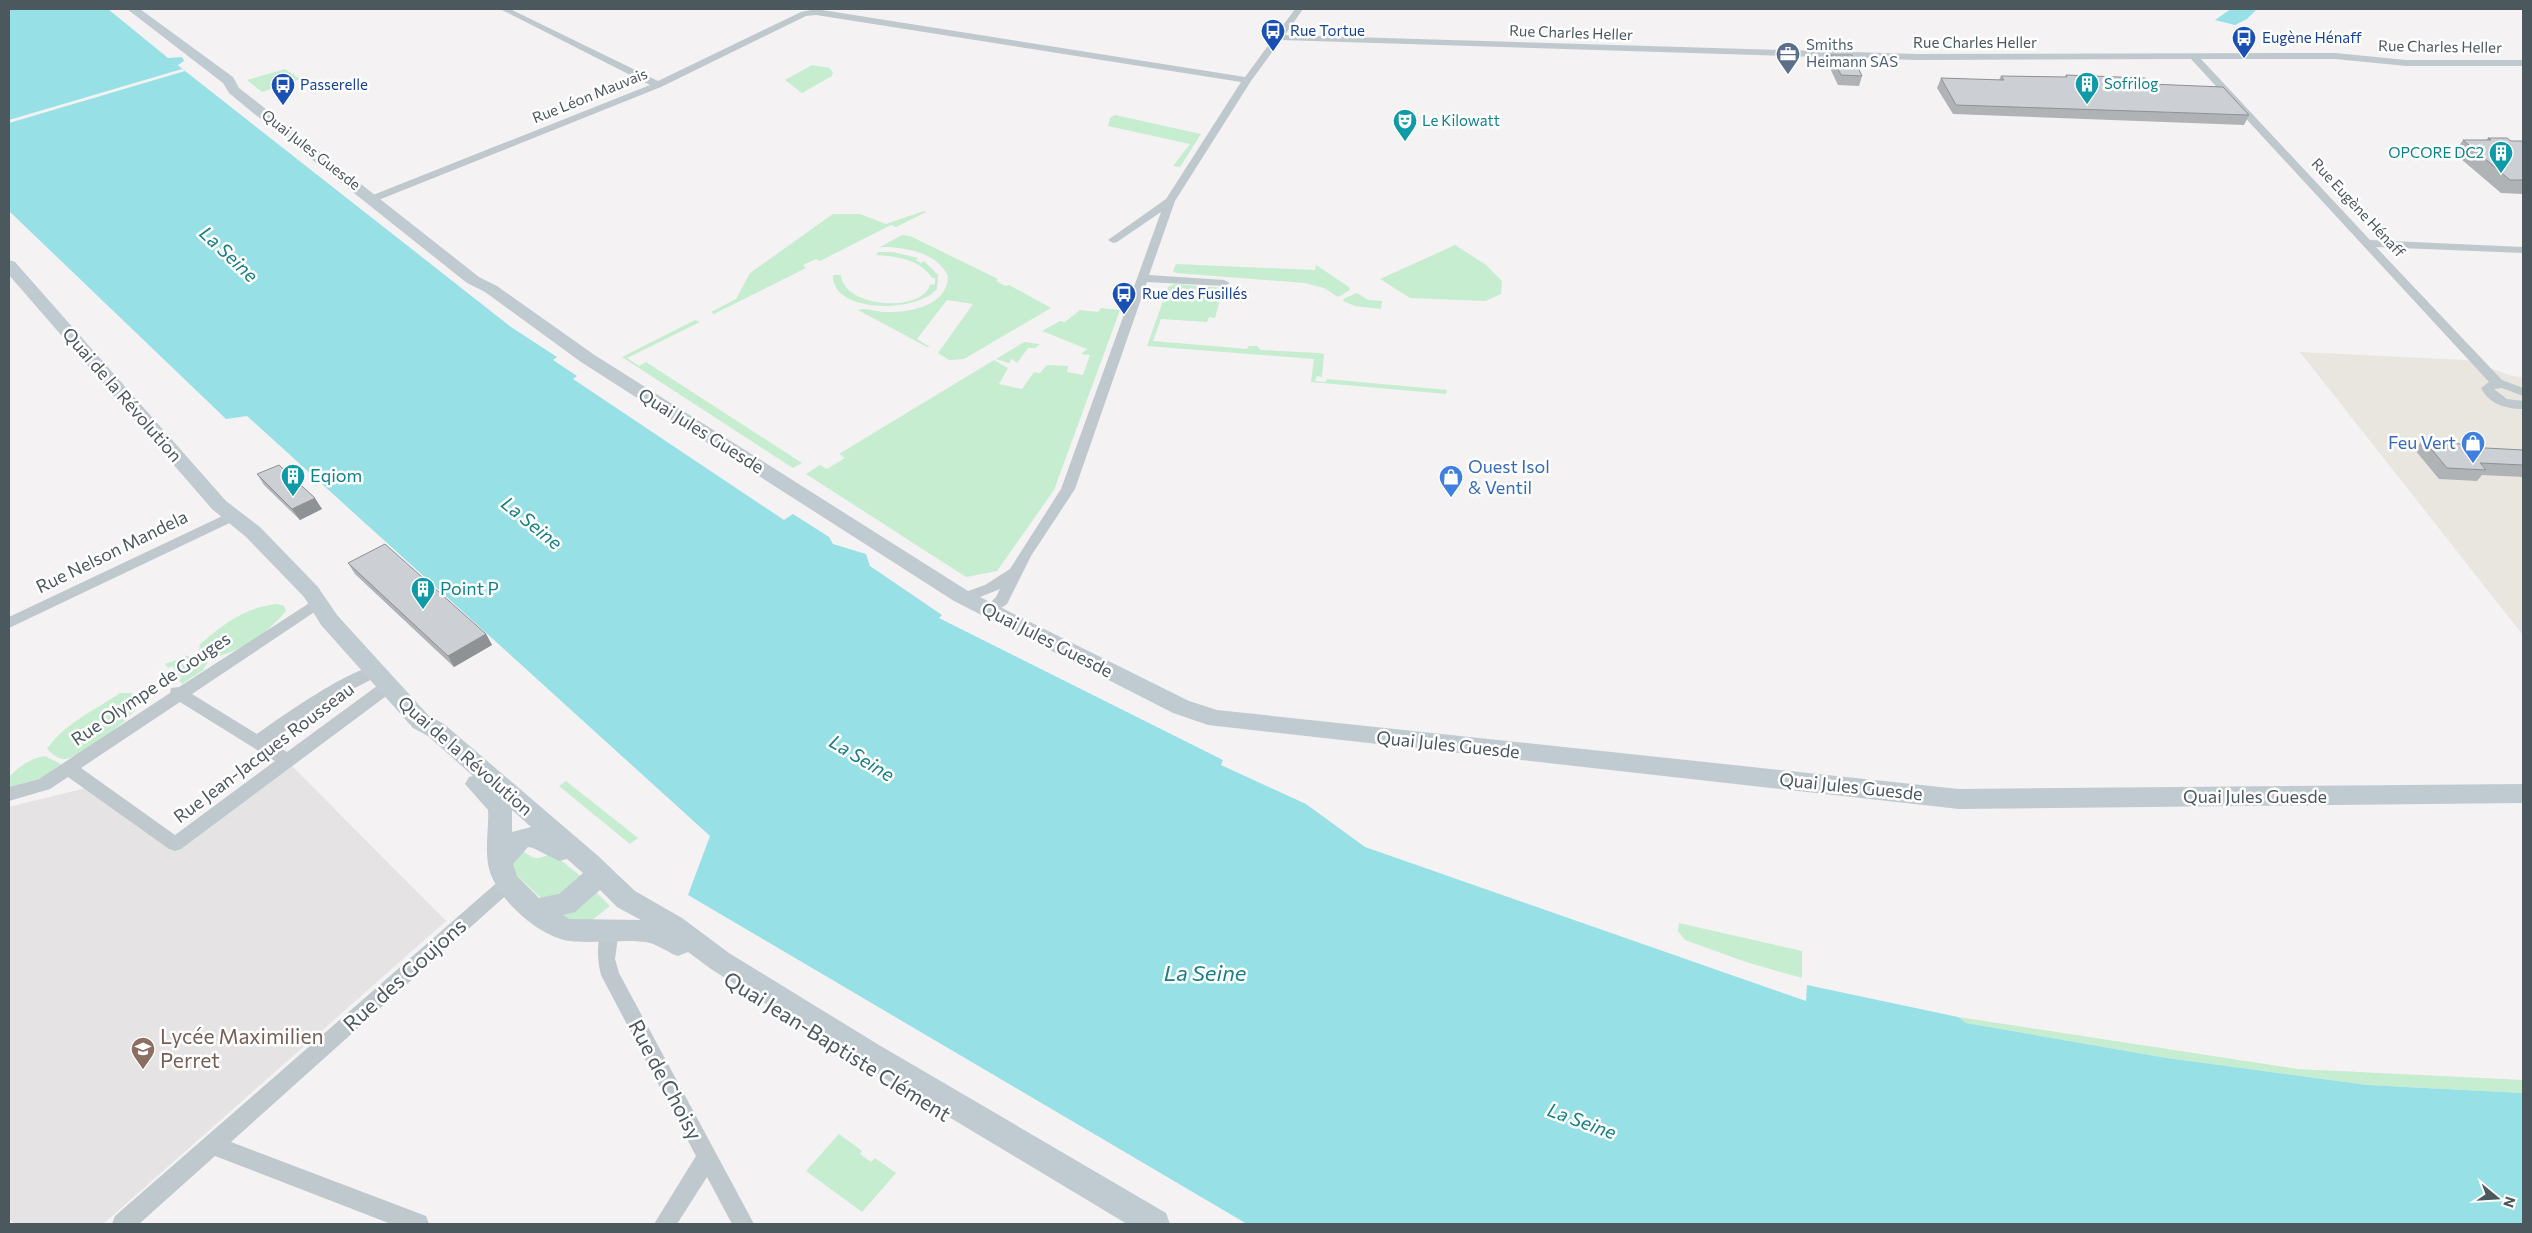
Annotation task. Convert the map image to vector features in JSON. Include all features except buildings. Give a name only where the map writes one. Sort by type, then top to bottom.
[{"type":"main road","name":"Quai Jules Guesde","points":[[133,9],[212,70],[223,76],[234,90],[257,109],[377,197]]},
{"type":"main road","name":"Quai Jules Guesde","points":[[144,9],[204,58],[245,86],[267,108],[303,133],[473,280],[491,289],[587,358],[965,598],[1181,707],[1216,719],[1960,799],[2523,794]]},
{"type":"main road","name":"Quai de la Révolution","points":[[10,268],[219,505],[253,532],[311,592],[329,620],[421,722],[436,730],[594,868]]},
{"type":"main road","name":"Quai de la Révolution","points":[[235,519],[243,537],[274,571],[311,607],[329,620]]},
{"type":"main road","points":[[421,722],[426,736],[496,801],[500,809],[503,873]]},
{"type":"main road","points":[[503,873],[515,842],[533,836],[547,842],[571,860],[594,868],[566,904],[535,910]]},
{"type":"main road","name":"Quai Jean-Baptiste Clément","points":[[594,868],[626,899],[673,926],[720,960],[868,1054],[1155,1224]]},
{"type":"main road","name":"Quai Jean-Baptiste Clément","points":[[503,873],[535,910],[557,927],[569,930],[653,932],[662,935],[713,970],[902,1088],[1128,1224]]},
{"type":"street","points":[[504,9],[658,85]]},
{"type":"street","points":[[989,611],[1002,600],[1024,556],[1068,489],[1170,201],[1183,170],[1299,9]]},
{"type":"street","name":"Rue Léon Mauvais","points":[[377,197],[658,85],[804,14],[828,12],[1247,80]]},
{"type":"street","name":"Rue Charles Heller","points":[[1277,37],[1917,57],[2335,56],[2406,63],[2523,63]]},
{"type":"street","name":"Rue Eugène Hénaff","points":[[2193,56],[2369,243],[2498,384]]},
{"type":"street","points":[[1113,240],[1170,201]]},
{"type":"street","points":[[1133,227],[1162,226]]},
{"type":"street","points":[[2369,243],[2523,250]]},
{"type":"street","points":[[1144,278],[1224,283]]},
{"type":"street","points":[[2522,406],[2506,403],[2490,394],[2488,386],[2498,384],[2511,386],[2523,392]]},
{"type":"street","name":"Rue Nelson Mandela","points":[[9,623],[235,519]]},
{"type":"street","points":[[965,598],[990,589],[1017,569]]},
{"type":"street","name":"Rue Olympe de Gouges","points":[[9,794],[44,784],[178,693],[311,607]]},
{"type":"street","points":[[257,743],[316,701],[381,679]]},
{"type":"street","name":"Rue Jean-Jacques Rousseau","points":[[68,768],[175,844],[286,760],[381,679]]},
{"type":"street","points":[[178,693],[286,760]]},
{"type":"street","name":"Rue des Goujons","points":[[123,1224],[213,1145],[503,873]]},
{"type":"street","name":"Rue de Choisy","points":[[610,930],[606,959],[610,975],[706,1159],[743,1224]]},
{"type":"street","points":[[213,1145],[418,1224]]},
{"type":"street","points":[[665,1224],[706,1159]]},
{"type":"shaded area","points":[[2300,352],[2467,360],[2512,376],[2523,377],[2523,635]]},
{"type":"shaded area","name":"Lycée Maximilien Perret","points":[[290,764],[446,921],[103,1224],[15,1224],[9,1219],[9,807],[86,788],[174,849]]},
{"type":"green space","points":[[812,65],[829,68],[833,72],[832,76],[802,93],[785,80]]},
{"type":"green space","points":[[285,69],[300,79],[262,92],[247,80]]},
{"type":"green space","points":[[1115,115],[1201,134],[1180,167],[1173,166],[1190,144],[1108,126],[1110,118]]},
{"type":"green space","points":[[924,211],[926,212],[896,227],[891,225],[820,261],[816,259],[803,265],[806,268],[714,314],[711,312],[736,299],[750,273],[833,214],[860,214],[886,224]]},
{"type":"green space","points":[[902,235],[910,236],[998,279],[996,281],[1005,286],[1009,285],[1051,308],[964,359],[949,360],[938,353],[973,304],[947,300],[917,339],[930,347],[858,310],[905,311],[925,306],[942,294],[948,276],[936,261],[918,252],[880,247]]},
{"type":"green space","points":[[1455,245],[1486,265],[1502,281],[1501,294],[1485,301],[1410,298],[1380,279]]},
{"type":"green space","points":[[878,252],[893,252],[918,258],[916,260],[921,263],[924,261],[938,275],[937,289],[926,297],[911,303],[894,306],[876,306],[859,303],[845,297],[836,288],[833,275],[841,275],[845,286],[854,294],[867,300],[882,303],[898,303],[912,300],[923,294],[930,285],[935,284],[935,278],[932,278],[922,267],[915,263],[892,256],[876,255]]},
{"type":"green space","points":[[1176,264],[1315,270],[1316,265],[1349,287],[1350,290],[1338,297],[1324,288],[1305,283],[1176,273],[1173,271]]},
{"type":"green space","points":[[1175,284],[1223,288],[1215,318],[1209,317],[1207,322],[1161,319],[1153,341],[1247,349],[1249,346],[1257,346],[1261,350],[1319,353],[1324,354],[1322,377],[1317,376],[1315,381],[1326,382],[1327,379],[1447,390],[1446,394],[1311,382],[1314,359],[1147,346],[1168,287]]},
{"type":"green space","points":[[1357,293],[1368,300],[1382,301],[1381,309],[1355,306],[1343,301],[1345,298]]},
{"type":"green space","points":[[1101,308],[1120,310],[1054,490],[997,571],[966,577],[806,474],[820,465],[827,469],[845,458],[839,454],[994,360],[1008,368],[999,384],[1022,389],[1034,372],[1040,373],[1047,365],[1068,366],[1067,372],[1083,375],[1090,355],[1081,354],[1087,349],[1042,331],[1060,321],[1065,322],[1080,310],[1098,312]]},
{"type":"green space","points":[[695,320],[700,322],[627,358],[639,366],[646,362],[802,463],[793,468],[622,357]]},
{"type":"green space","points":[[1024,342],[1040,344],[1035,348],[1028,348],[1017,363],[1012,359],[1009,363],[996,359]]},
{"type":"green space","points":[[277,604],[284,606],[286,611],[254,640],[235,650],[215,657],[199,651],[200,644],[238,616],[257,608]]},
{"type":"green space","points":[[187,656],[204,657],[208,661],[203,670],[182,684],[179,680],[182,678],[179,675],[176,676],[171,671],[175,669],[172,666],[168,668],[165,664]]},
{"type":"green space","points":[[120,693],[132,693],[139,704],[127,719],[105,737],[81,753],[64,759],[57,757],[47,749],[62,732],[80,718]]},
{"type":"green space","points":[[45,756],[61,764],[42,778],[9,787],[9,777],[17,770],[30,761]]},
{"type":"green space","points":[[566,781],[638,838],[630,844],[559,786]]},
{"type":"green space","points":[[523,851],[535,858],[553,854],[583,878],[574,891],[543,900],[509,868]]},
{"type":"green space","points":[[596,892],[610,906],[586,925],[576,924],[561,915],[583,905]]},
{"type":"green space","points":[[1679,923],[1802,951],[1802,978],[1746,962],[1685,940],[1678,931]]},
{"type":"green space","points":[[1958,1017],[2298,1069],[2523,1080],[2523,1093],[2368,1085],[2167,1058],[1966,1023]]},
{"type":"green space","points":[[839,1134],[862,1151],[860,1154],[871,1162],[875,1158],[896,1173],[862,1212],[806,1171]]},
{"type":"water","name":"La Seine","points":[[9,9],[108,9],[168,58],[182,57],[184,61],[178,65],[180,67],[511,327],[557,357],[553,360],[577,376],[573,379],[784,520],[793,514],[829,537],[833,544],[866,554],[870,566],[942,615],[939,618],[1223,760],[1221,765],[1306,804],[1365,847],[1806,1001],[1807,985],[1958,1017],[1966,1023],[2167,1058],[2368,1085],[2523,1093],[2523,1224],[1247,1224],[688,895],[710,836],[247,416],[226,419],[9,211]]},
{"type":"water","points":[[2231,9],[2257,9],[2247,19],[2235,25],[2215,20]]},
{"type":"pier","points":[[182,69],[185,71],[9,123],[9,120]]},
{"type":"place","name":"Rue Tortue","points":[[1273,52]]},
{"type":"place","name":"Eugène Hénaff","points":[[2244,59]]},
{"type":"place","name":"Smiths Heimann SAS","points":[[1788,75]]},
{"type":"place","name":"Sofrilog","points":[[2087,105]]},
{"type":"place","name":"Passerelle","points":[[283,106]]},
{"type":"place","name":"Le Kilowatt","points":[[1405,142]]},
{"type":"place","name":"OPCORE DC2","points":[[2501,174]]},
{"type":"place","name":"Rue des Fusillés","points":[[1124,315]]},
{"type":"place","name":"Feu Vert","points":[[2473,464]]},
{"type":"place","name":"Eqiom","points":[[293,497]]},
{"type":"place","name":"Ouest Isol & Ventil","points":[[1451,498]]},
{"type":"place","name":"Point P","points":[[423,610]]},
{"type":"place","name":"Lycée Maximilien Perret","points":[[143,1070]]}]
